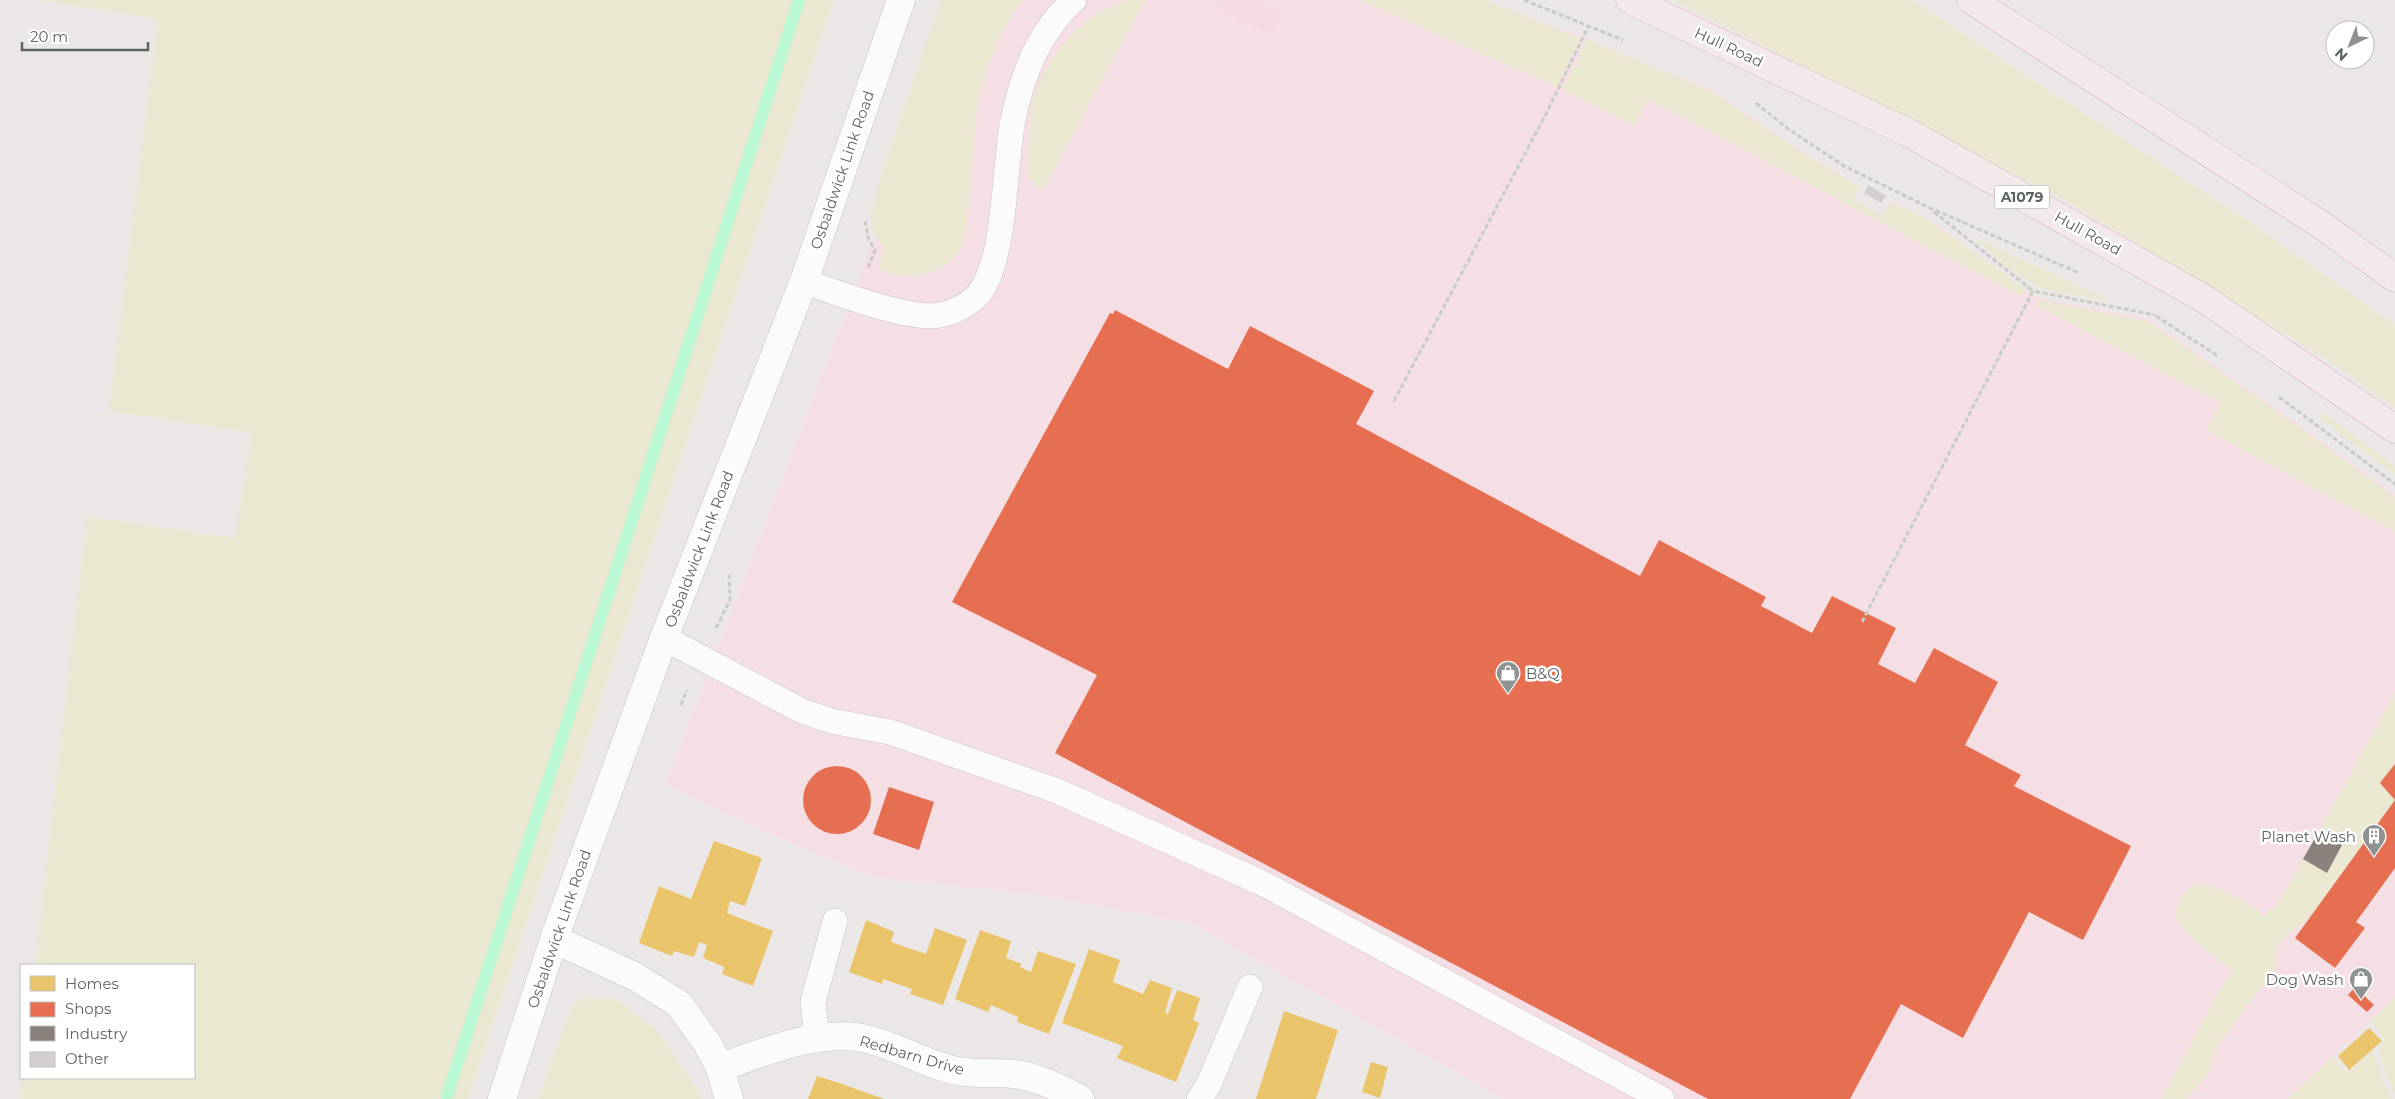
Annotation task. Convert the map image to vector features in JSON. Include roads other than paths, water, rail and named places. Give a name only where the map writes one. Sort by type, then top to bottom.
[{"type":"main road","name":"Hull Road","points":[[1630,0],[1926,142],[2203,298],[2395,429]]},
{"type":"main road","points":[[1971,0],[2320,224],[2395,278]]},
{"type":"street","name":"Osbaldwick Link Road","points":[[502,1099],[554,939],[664,638],[804,281],[901,0]]},
{"type":"street","points":[[554,939],[636,977],[679,1004],[696,1026],[720,1068],[729,1099]]},
{"type":"street","name":"Redbarn Drive","points":[[720,1068],[767,1050],[817,1039],[841,1036],[867,1039],[917,1058],[962,1072],[1021,1075],[1064,1090],[1080,1099]]},
{"type":"lane","points":[[804,281],[872,304],[906,312],[938,316],[957,310],[978,294],[991,270],[997,243],[1013,120],[1030,60],[1044,35],[1074,0]]},
{"type":"lane","points":[[664,638],[802,711],[831,721],[890,732],[1057,791],[1262,883],[1662,1099]]},
{"type":"lane","points":[[817,1039],[813,1002],[835,921]]},
{"type":"lane","points":[[1199,1099],[1208,1086],[1250,987]]},
{"type":"waterway","points":[[447,1096],[799,0]]},
{"type":"place","name":"B&Q","points":[[1508,694]]},
{"type":"place","name":"Planet Wash","points":[[2374,857]]},
{"type":"place","name":"Dog Wash","points":[[2361,1000]]}]
